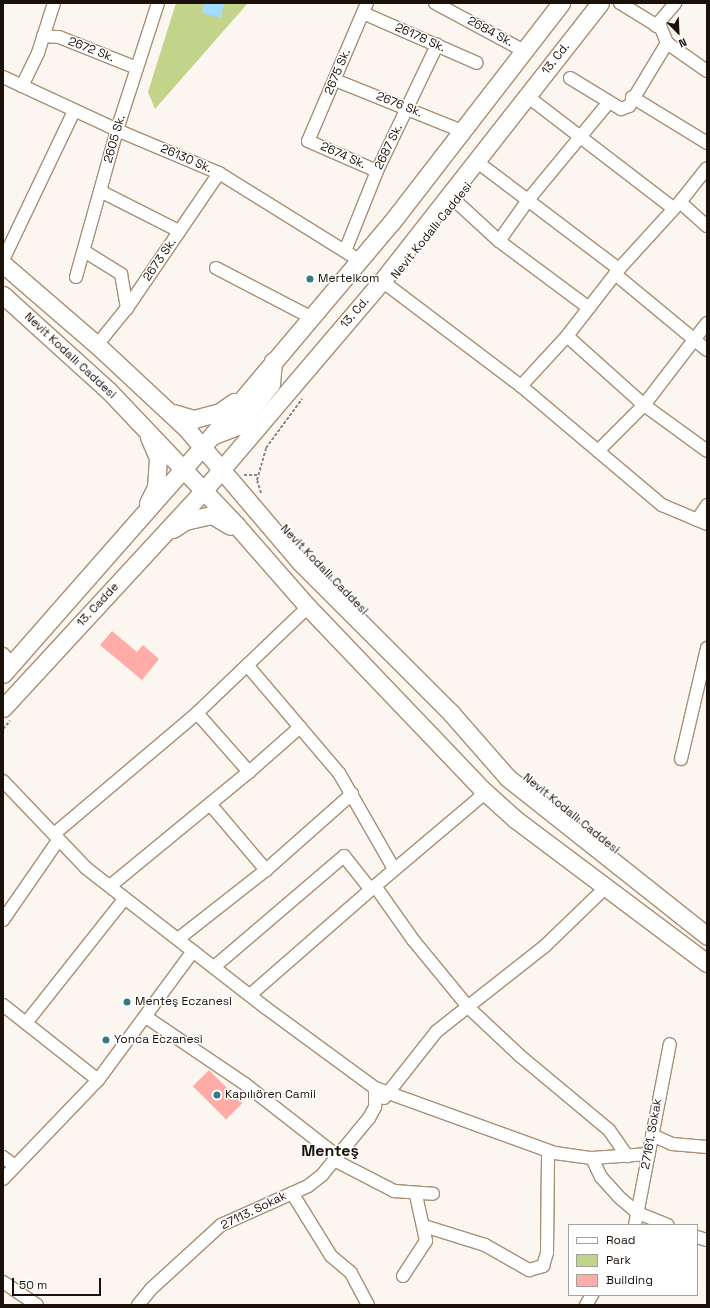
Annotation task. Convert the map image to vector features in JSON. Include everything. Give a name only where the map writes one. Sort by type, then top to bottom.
[{"type":"main road","points":[[183,468],[359,260],[561,3]]},
{"type":"main road","name":"13. Cd.","points":[[192,503],[382,281],[600,3]]},
{"type":"main road","name":"Nevit Kodallı Caddesi","points":[[3,264],[97,345],[186,428],[207,441],[222,468],[235,487],[300,562],[450,713],[508,778],[707,936]]},
{"type":"main road","name":"Nevit Kodallı Caddesi","points":[[3,295],[111,394],[146,429],[245,535],[308,607],[484,791],[515,819],[707,963]]},
{"type":"main road","points":[[207,441],[238,426],[271,384],[273,361]]},
{"type":"main road","points":[[167,411],[194,420],[220,412],[247,393]]},
{"type":"main road","points":[[111,394],[132,402],[162,431],[168,453]]},
{"type":"main road","points":[[142,516],[156,487],[158,458],[146,429]]},
{"type":"main road","name":"13. Cadde","points":[[6,664],[142,516],[183,468]]},
{"type":"main road","points":[[134,566],[139,545],[174,508],[192,503]]},
{"type":"main road","name":"13. Cadde","points":[[3,708],[192,503]]},
{"type":"main road","points":[[160,538],[185,521],[212,515],[245,535]]},
{"type":"street","points":[[22,86],[43,36],[54,3]]},
{"type":"street","name":"2605 Sk.","points":[[76,277],[117,130],[158,3]]},
{"type":"street","name":"2684 Sk.","points":[[436,3],[524,51]]},
{"type":"street","points":[[620,3],[661,28],[667,43],[707,71]]},
{"type":"street","points":[[656,26],[675,3]]},
{"type":"street","name":"26178 Sk.","points":[[365,8],[437,45],[477,63]]},
{"type":"street","name":"2675 Sk.","points":[[308,141],[365,8]]},
{"type":"street","name":"2672 Sk.","points":[[43,36],[59,37],[137,68]]},
{"type":"street","points":[[570,78],[621,109],[629,106],[632,97],[667,43]]},
{"type":"street","name":"2687 Sk.","points":[[344,251],[377,171],[408,109],[437,45]]},
{"type":"street","name":"26130 Sk.","points":[[3,77],[74,111],[219,173],[359,260]]},
{"type":"street","name":"2676 Sk.","points":[[335,80],[462,130]]},
{"type":"street","points":[[527,96],[579,136],[707,226]]},
{"type":"street","points":[[632,97],[707,143]]},
{"type":"street","points":[[499,241],[528,200],[579,136],[609,102]]},
{"type":"street","points":[[3,260],[74,111]]},
{"type":"street","name":"2674 Sk.","points":[[308,141],[377,171]]},
{"type":"street","points":[[476,161],[528,200],[617,271],[693,340],[707,350]]},
{"type":"street","points":[[520,386],[568,336],[617,271],[677,206],[707,168]]},
{"type":"street","name":"2673 Sk.","points":[[97,345],[127,308],[219,173]]},
{"type":"street","points":[[100,191],[179,231]]},
{"type":"street","points":[[449,195],[499,241],[589,308]]},
{"type":"street","points":[[84,251],[120,274],[127,308]]},
{"type":"street","points":[[216,268],[310,317]]},
{"type":"street","points":[[382,281],[520,386],[662,505],[702,522],[707,505]]},
{"type":"street","points":[[598,451],[644,405],[707,322]]},
{"type":"street","points":[[568,336],[644,405],[707,451]]},
{"type":"street","points":[[3,920],[57,837],[197,713],[308,607]]},
{"type":"street","points":[[681,759],[707,648]]},
{"type":"street","points":[[247,665],[339,773],[394,869]]},
{"type":"street","points":[[197,713],[249,772]]},
{"type":"street","points":[[110,886],[249,772],[300,727]]},
{"type":"street","points":[[3,781],[86,868],[214,968],[375,1088],[548,1151],[592,1158],[649,1154]]},
{"type":"street","points":[[250,995],[394,869],[478,799],[484,791]]},
{"type":"street","points":[[178,939],[266,870],[352,794]]},
{"type":"street","points":[[210,804],[266,870]]},
{"type":"street","points":[[214,968],[344,856],[373,888],[469,1008],[519,1055],[609,1130],[627,1156]]},
{"type":"street","name":"27113. Sokak","points":[[138,1305],[151,1289],[221,1225],[308,1186],[322,1175],[369,1118],[375,1107],[389,1094],[437,1031],[469,1008],[545,946],[606,888]]},
{"type":"street","points":[[26,1023],[125,898]]},
{"type":"street","points":[[3,1179],[98,1080],[146,1017],[193,951]]},
{"type":"street","points":[[3,1005],[98,1080]]},
{"type":"street","points":[[146,1017],[245,1084],[336,1158],[394,1191],[416,1195],[433,1194]]},
{"type":"street","name":"27161. Sokak","points":[[635,1224],[670,1044]]},
{"type":"street","points":[[375,1088],[375,1107]]},
{"type":"street","points":[[652,1135],[672,1144],[707,1147]]},
{"type":"street","points":[[424,1226],[485,1245],[529,1270],[543,1266],[547,1254],[548,1151]]},
{"type":"street","points":[[3,1157],[15,1166]]},
{"type":"street","points":[[592,1158],[601,1177],[638,1213],[666,1224]]},
{"type":"street","points":[[292,1193],[331,1256],[351,1273],[368,1305]]},
{"type":"street","points":[[403,1276],[426,1241],[424,1226],[416,1195]]},
{"type":"street","points":[[3,1282],[37,1305]]},
{"type":"street","points":[[586,1305],[591,1296]]},
{"type":"path","points":[[261,495],[258,475],[266,448],[307,392]]},
{"type":"path","points":[[241,475],[258,475]]},
{"type":"green space","points":[[176,3],[248,3],[155,109],[148,92]]},
{"type":"water","points":[[204,3],[224,3],[221,18],[202,13]]},
{"type":"building","points":[[112,631],[137,652],[143,645],[159,659],[142,680],[100,645]]},
{"type":"building","name":"Kapılıören Camii","points":[[209,1070],[242,1103],[226,1119],[193,1086]]},
{"type":"place","name":"Mertelkom","points":[[310,279]]},
{"type":"place","name":"Menteş Eczanesi","points":[[127,1002]]},
{"type":"place","name":"Yonca Eczanesi","points":[[106,1040]]},
{"type":"place","name":"Kapılıören Camii","points":[[217,1095]]},
{"type":"district","name":"Menteş","points":[[330,1151]]}]
